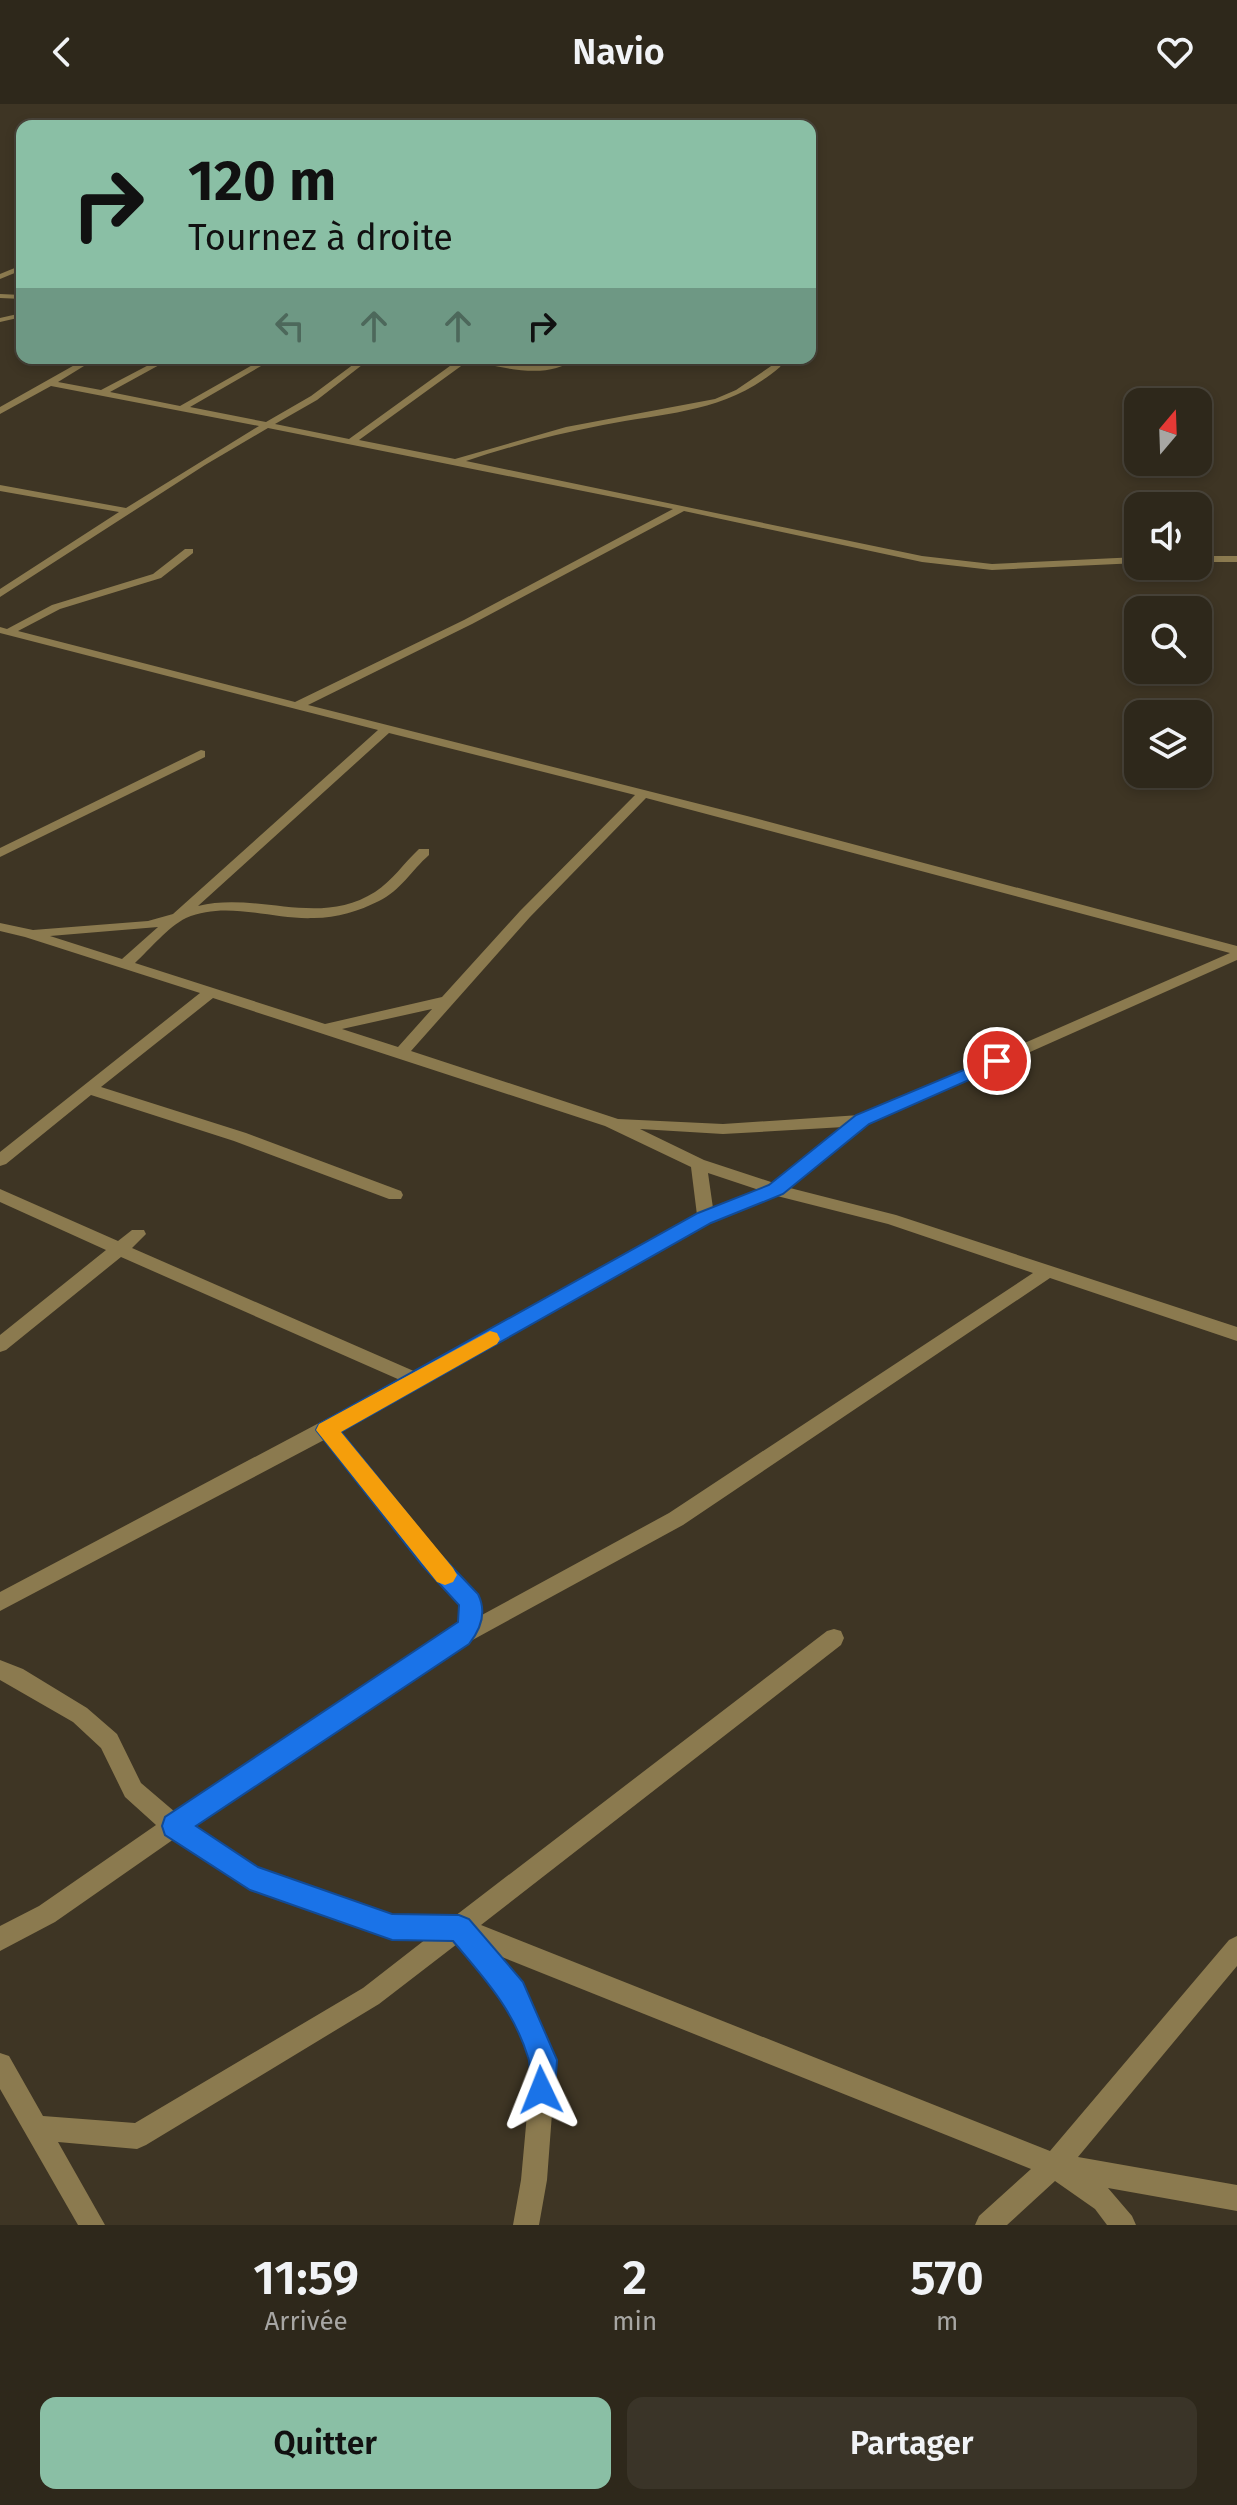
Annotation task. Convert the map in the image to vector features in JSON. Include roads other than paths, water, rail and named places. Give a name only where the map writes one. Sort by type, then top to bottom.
[{"type":"street","points":[[0,411],[83,364]]},
{"type":"street","points":[[102,393],[157,364]]},
{"type":"street","points":[[179,410],[260,364]]},
{"type":"street","points":[[0,594],[264,425],[314,398],[359,364]]},
{"type":"street","points":[[349,443],[458,364]]},
{"type":"street","points":[[514,364],[546,368],[565,364]]},
{"type":"street","points":[[453,462],[553,433],[704,406],[755,385],[777,365]]},
{"type":"street","points":[[51,383],[956,564],[992,567],[1124,561]]},
{"type":"street","points":[[0,488],[128,511]]},
{"type":"street","points":[[298,705],[468,622],[681,509]]},
{"type":"street","points":[[5,631],[56,607],[157,576],[189,551]]},
{"type":"street","points":[[1212,559],[1237,559]]},
{"type":"street","points":[[5,631],[387,728],[1237,953]]},
{"type":"street","points":[[125,964],[387,728]]},
{"type":"street","points":[[0,853],[201,754]]},
{"type":"street","points":[[399,1055],[525,914],[642,795]]},
{"type":"street","points":[[28,933],[151,924],[209,907],[238,906],[306,916],[340,912],[377,897],[400,879],[424,852]]},
{"type":"street","points":[[0,927],[28,933],[611,1122],[698,1164],[776,1190],[890,1219],[1237,1334]]},
{"type":"street","points":[[0,1602],[327,1430],[705,1218],[776,1190],[862,1120],[1237,953]]},
{"type":"street","points":[[0,1160],[211,992]]},
{"type":"street","points":[[321,1029],[447,1001]]},
{"type":"street","points":[[89,1089],[240,1137],[395,1195]]},
{"type":"street","points":[[611,1122],[723,1129],[862,1120]]},
{"type":"street","points":[[698,1164],[705,1218]]},
{"type":"street","points":[[0,1195],[417,1380]]},
{"type":"street","points":[[0,1345],[138,1234]]},
{"type":"street","points":[[0,1939],[47,1914],[461,1636],[676,1519],[1048,1271]]},
{"type":"street","points":[[1211,1325],[1237,1327]]},
{"type":"street","points":[[327,1430],[430,1558],[470,1601],[470,1626],[461,1636]]},
{"type":"street","points":[[37,2128],[137,2136],[371,1996],[834,1638]]},
{"type":"street","points":[[0,1670],[16,1676],[90,1723],[109,1741],[133,1790],[174,1826],[250,1877],[392,1927],[459,1928],[1054,2165],[1237,2198]]},
{"type":"street","points":[[459,1928],[514,1992],[544,2060],[534,2180],[526,2225]]},
{"type":"street","points":[[988,2225],[1054,2165],[1237,1948]]},
{"type":"street","points":[[0,2065],[92,2225]]},
{"type":"street","points":[[1054,2165],[1104,2200],[1123,2225]]}]
